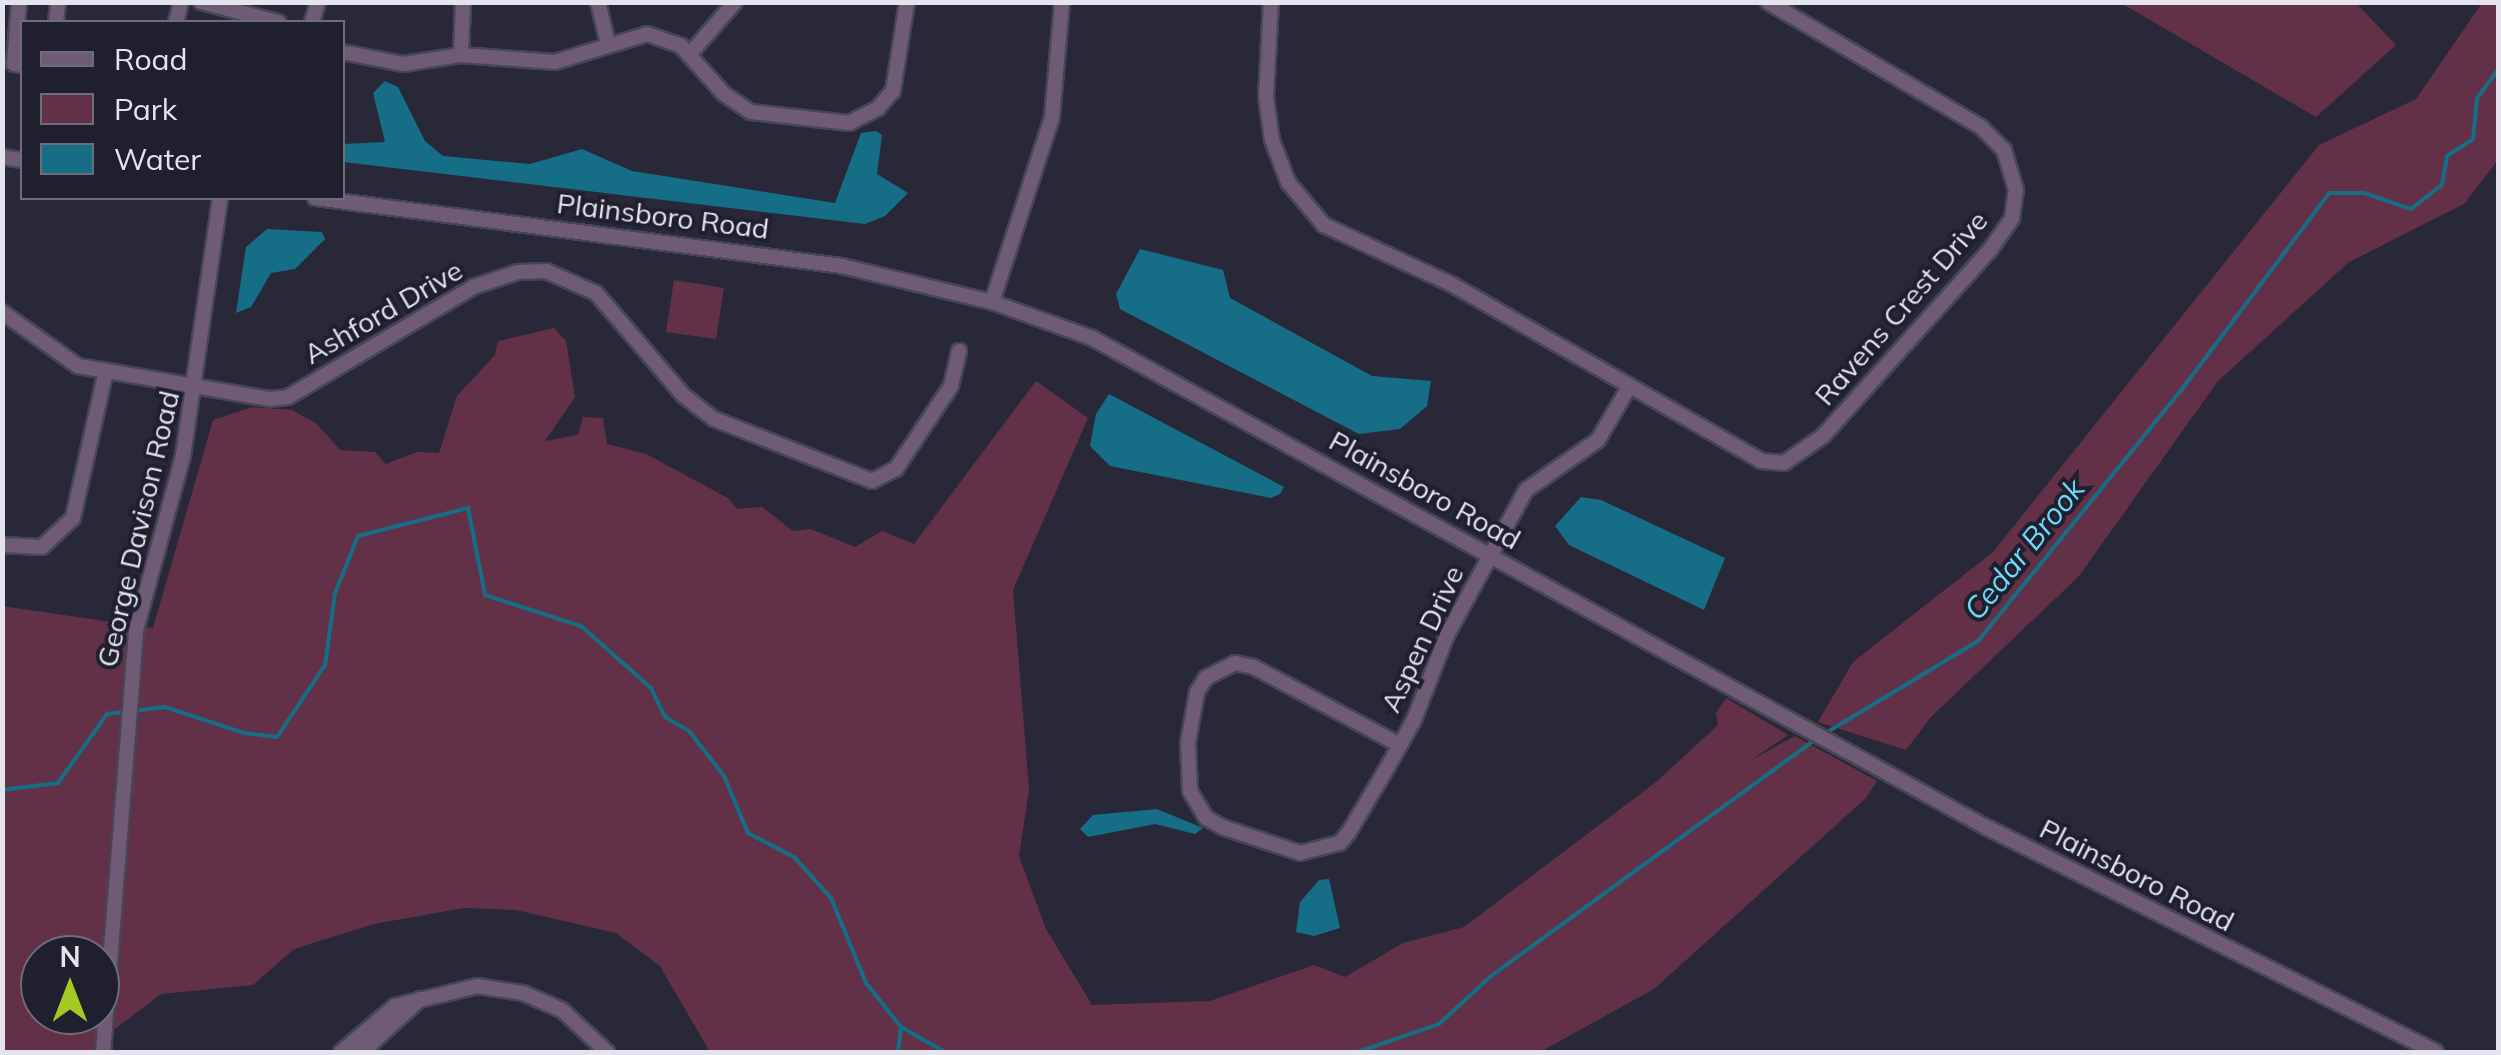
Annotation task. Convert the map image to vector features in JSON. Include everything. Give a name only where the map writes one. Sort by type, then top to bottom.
[{"type":"street","points":[[20,2],[14,64],[20,66]]},
{"type":"street","points":[[201,2],[271,20]]},
{"type":"street","points":[[461,55],[463,2]]},
{"type":"street","points":[[598,2],[608,44]]},
{"type":"street","points":[[690,55],[734,2]]},
{"type":"street","points":[[345,53],[404,64],[461,55],[554,62],[647,34],[665,37],[690,55],[724,94],[751,112],[850,123],[878,108],[892,91],[907,2]]},
{"type":"street","points":[[992,302],[1052,117],[1062,2]]},
{"type":"street","name":"Ravens Crest Drive","points":[[1270,2],[1266,97],[1272,140],[1305,206],[1351,242],[1453,285],[1761,461],[1796,459],[1990,250],[2012,218],[2015,177],[1994,137],[1768,2]]},
{"type":"street","name":"George Davison Road","points":[[102,1052],[127,696],[140,609],[196,389],[220,200]]},
{"type":"street","name":"Plainsboro Road","points":[[332,200],[826,263],[992,302],[1136,360],[1827,740],[2436,1052]]},
{"type":"street","name":"Ashford Drive","points":[[2,312],[63,358],[104,375],[196,389],[288,396],[473,287],[518,272],[546,272],[596,293],[697,408],[772,445],[864,480],[890,477],[952,386],[959,351]]},
{"type":"street","points":[[2,545],[42,548],[72,518],[104,375]]},
{"type":"street","points":[[1490,554],[1526,490],[1598,440],[1628,387]]},
{"type":"street","name":"Aspen Drive","points":[[1400,745],[1271,675],[1236,664],[1206,678],[1197,692],[1188,742],[1190,790],[1206,818],[1222,827],[1315,854],[1340,844],[1400,745],[1490,554]]},
{"type":"street","points":[[341,1052],[395,1006],[423,996],[477,986],[523,992],[578,1021],[607,1052]]},
{"type":"street","points":[[362,1052],[423,996]]},
{"type":"green space","points":[[2121,3],[2356,3],[2396,45],[2316,117]]},
{"type":"green space","points":[[2482,3],[2498,3],[2498,160],[2464,204],[2349,262],[2218,381],[2079,576],[1931,717],[1906,750],[1818,722],[1853,662],[1993,552],[2319,145],[2416,99]]},
{"type":"green space","points":[[674,280],[724,288],[716,339],[666,332]]},
{"type":"green space","points":[[554,328],[566,341],[575,397],[545,441],[578,435],[583,417],[603,418],[607,444],[646,454],[728,498],[737,509],[762,507],[793,531],[811,529],[855,547],[882,531],[914,544],[1036,381],[1088,418],[1013,590],[1029,789],[1019,856],[1046,929],[1092,1005],[1210,1001],[1314,965],[1345,977],[1403,943],[1464,927],[1656,782],[1718,725],[1716,713],[1726,698],[1788,735],[1751,760],[1795,736],[1877,781],[1866,798],[1654,989],[1540,1052],[710,1052],[660,966],[616,933],[516,910],[464,908],[374,924],[294,949],[253,985],[161,994],[120,1025],[120,935],[20,935],[20,1035],[110,1035],[106,1052],[3,1052],[2,606],[153,628],[213,420],[252,407],[292,410],[317,424],[340,450],[375,452],[386,464],[417,452],[439,453],[457,396],[495,355],[498,341]]},
{"type":"water","points":[[385,81],[398,87],[425,141],[443,156],[530,164],[582,149],[632,171],[835,203],[861,133],[876,131],[882,135],[877,174],[908,193],[885,216],[865,224],[345,162],[345,144],[385,142],[373,93]]},
{"type":"water","points":[[267,229],[322,232],[325,239],[295,269],[271,273],[251,307],[236,313],[246,247]]},
{"type":"water","points":[[1140,249],[1223,270],[1230,298],[1372,376],[1431,381],[1427,406],[1400,429],[1359,434],[1120,309],[1116,294]]},
{"type":"water","points":[[1109,394],[1284,487],[1271,498],[1110,466],[1090,446],[1096,414]]},
{"type":"water","points":[[1581,497],[1601,500],[1725,558],[1704,610],[1569,545],[1555,526]]},
{"type":"water","points":[[1157,809],[1203,828],[1195,834],[1155,824],[1088,837],[1080,829],[1093,815]]},
{"type":"water","points":[[1329,879],[1340,928],[1314,936],[1296,932],[1300,902],[1319,880]]},
{"type":"waterway","name":"Cedar Brook","points":[[1824,734],[1978,641],[2179,393],[2329,193],[2364,193],[2411,209],[2442,185],[2447,156],[2473,139],[2477,98],[2498,70]]},
{"type":"waterway","points":[[133,711],[165,707],[244,733],[277,737],[325,665],[335,593],[358,536],[468,508],[485,595],[581,626],[651,688],[665,717],[689,731],[724,776],[748,833],[794,857],[831,898],[866,983],[901,1027],[898,1052]]},
{"type":"waterway","points":[[2,790],[58,783],[107,714],[123,712]]},
{"type":"waterway","name":"Cedar Brook","points":[[1358,1052],[1439,1024],[1491,976],[1816,739]]},
{"type":"waterway","name":"Cedar Brook","points":[[901,1027],[945,1052]]}]
